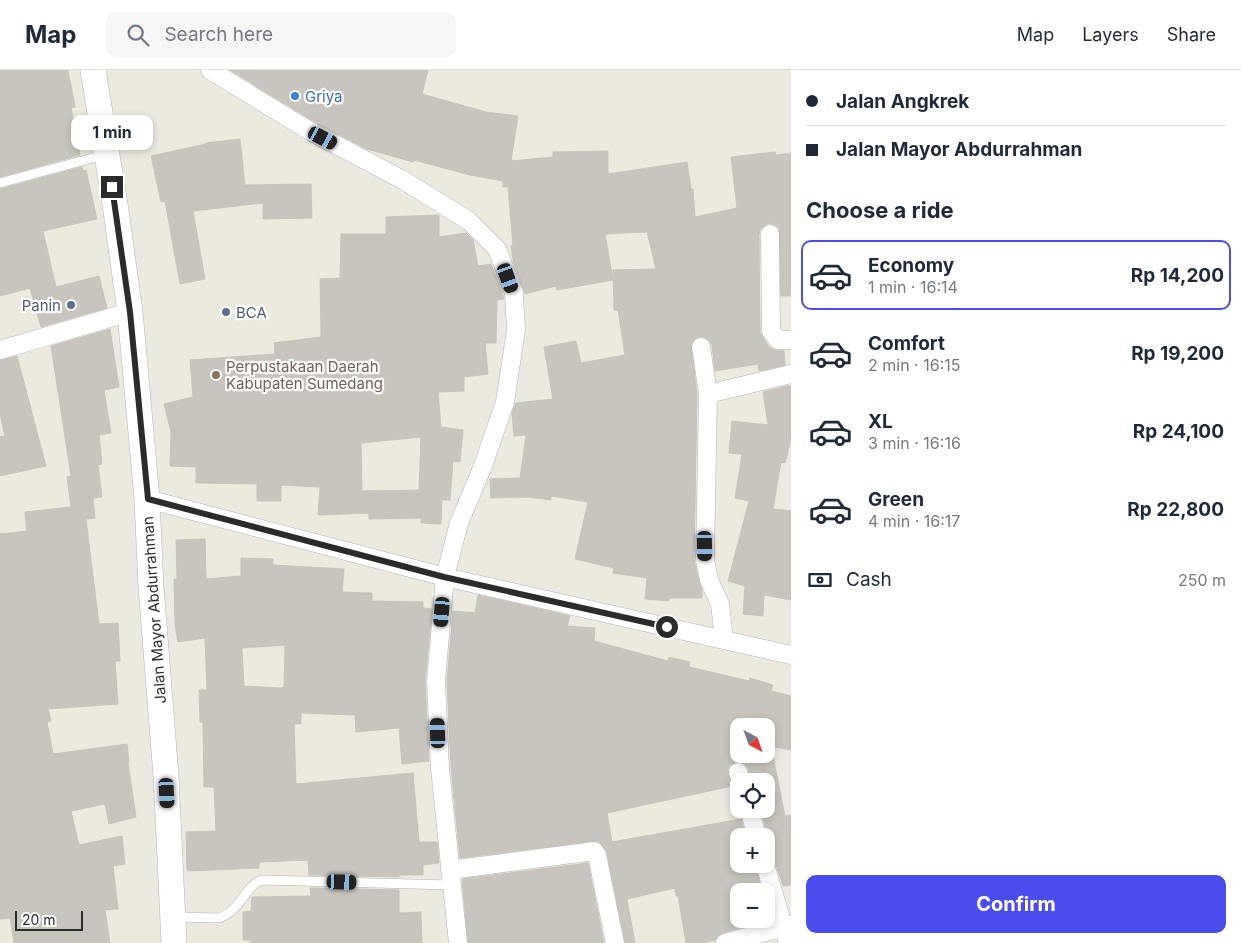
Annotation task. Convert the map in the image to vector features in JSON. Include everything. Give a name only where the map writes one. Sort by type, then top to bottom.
[{"type":"main road","name":"Jalan Mayor Abdurrahman","points":[[93,70],[130,312],[148,499],[151,586],[166,776],[174,943]]},
{"type":"street","points":[[210,70],[308,130],[420,190],[469,221],[497,249],[514,293],[516,330],[505,402],[483,466],[459,523],[444,577],[436,681],[440,768],[458,943]]},
{"type":"street","points":[[770,234],[771,331],[778,340],[791,340]]},
{"type":"street","points":[[0,350],[130,312]]},
{"type":"street","points":[[701,347],[708,394],[705,560],[709,580],[720,604],[724,640]]},
{"type":"street","points":[[708,394],[791,374]]},
{"type":"street","points":[[148,499],[444,577],[791,655]]},
{"type":"street","points":[[450,877],[594,851],[597,854],[615,943]]},
{"type":"street","points":[[725,943],[787,932],[768,873]]},
{"type":"lane","points":[[0,183],[107,154]]},
{"type":"lane","points":[[172,917],[225,917],[257,881],[262,880],[450,877]]},
{"type":"building","points":[[0,70],[68,70],[75,107],[71,108],[80,155],[0,177]]},
{"type":"building","points":[[230,70],[428,70],[422,94],[486,112],[518,116],[511,161],[553,157],[553,152],[608,151],[608,174],[687,162],[691,189],[693,189],[695,217],[737,208],[731,157],[775,152],[776,155],[791,153],[791,296],[781,296],[779,229],[776,225],[769,223],[761,228],[759,234],[760,332],[769,347],[774,350],[784,351],[785,365],[759,371],[758,364],[715,371],[712,345],[709,340],[699,337],[694,339],[691,344],[697,395],[694,560],[702,590],[702,598],[669,598],[669,601],[645,599],[647,578],[613,573],[614,568],[575,559],[588,502],[551,496],[551,500],[529,497],[491,498],[490,479],[520,478],[526,435],[514,436],[512,413],[516,403],[553,399],[544,347],[576,341],[581,363],[625,355],[618,310],[614,310],[613,270],[656,269],[647,232],[605,234],[613,280],[557,290],[556,286],[525,294],[513,260],[508,187],[503,187],[503,181],[470,175],[414,160],[413,162],[367,149],[313,121]]},
{"type":"building","points":[[240,139],[245,185],[311,184],[312,218],[263,219],[263,203],[193,211],[205,279],[180,284],[165,201],[161,202],[151,156],[206,143]]},
{"type":"building","points":[[82,167],[83,171],[86,170],[97,219],[43,231],[56,287],[99,276],[107,308],[41,327],[30,288],[0,296],[0,189]]},
{"type":"building","points":[[439,215],[439,237],[466,233],[473,240],[478,266],[491,264],[504,299],[497,300],[496,343],[485,343],[488,374],[464,377],[464,391],[438,392],[441,427],[463,430],[460,462],[453,461],[450,500],[442,500],[441,524],[421,523],[421,518],[369,519],[369,513],[318,515],[320,487],[281,485],[281,501],[257,501],[257,484],[196,483],[196,467],[170,466],[171,432],[164,404],[193,397],[190,360],[275,354],[274,343],[321,337],[320,279],[340,278],[341,234],[386,234],[386,217]],"holes":[[[421,437],[419,490],[362,491],[361,443]]]},
{"type":"building","points":[[110,329],[119,387],[104,390],[111,433],[99,435],[102,464],[98,465],[102,497],[93,498],[95,518],[86,519],[99,624],[118,623],[120,661],[115,661],[118,704],[48,709],[51,721],[47,722],[53,754],[127,744],[136,817],[109,824],[105,804],[71,811],[79,845],[122,836],[125,864],[113,866],[118,909],[105,910],[110,943],[14,943],[10,918],[0,919],[0,534],[27,531],[25,512],[71,507],[67,477],[71,476],[51,346]]},
{"type":"building","points":[[17,356],[46,466],[0,476],[0,437],[5,436],[0,413],[0,360]]},
{"type":"building","points":[[791,386],[791,439],[785,463],[781,462],[773,509],[791,511],[791,600],[764,595],[763,616],[743,614],[745,586],[728,581],[749,501],[735,498],[742,454],[729,453],[732,421],[768,425],[763,392]]},
{"type":"building","points":[[205,539],[206,579],[241,576],[241,558],[273,559],[273,565],[344,569],[342,592],[372,593],[372,601],[423,602],[423,608],[432,609],[425,681],[429,761],[402,764],[399,728],[356,732],[355,715],[301,713],[301,724],[294,724],[296,784],[413,773],[419,842],[437,842],[439,863],[423,865],[423,875],[399,875],[399,877],[309,875],[308,860],[259,862],[259,868],[187,871],[186,832],[216,831],[214,787],[204,787],[203,722],[200,722],[199,690],[207,690],[205,638],[178,642],[175,625],[174,579],[177,579],[176,540]],"holes":[[[285,645],[284,687],[244,686],[242,648]]]},
{"type":"building","points":[[478,595],[570,616],[567,626],[595,628],[594,641],[668,661],[669,657],[690,662],[689,667],[749,681],[750,678],[773,685],[771,691],[791,696],[791,750],[775,747],[775,718],[730,718],[730,763],[737,763],[730,765],[728,769],[730,786],[607,813],[612,842],[741,819],[744,828],[730,828],[730,873],[757,873],[760,883],[730,883],[730,928],[740,928],[722,933],[715,940],[704,943],[686,943],[675,888],[627,899],[635,943],[625,943],[607,853],[598,841],[460,858],[451,767],[447,681],[453,611],[475,613]]},
{"type":"building","points":[[742,763],[774,763],[785,816],[791,815],[791,885],[783,886],[775,861],[775,828],[766,828],[763,818],[775,818],[775,773],[749,773],[745,764]]},
{"type":"building","points":[[588,863],[604,943],[468,943],[462,879]]},
{"type":"building","points":[[310,888],[399,890],[399,913],[421,912],[422,943],[251,943],[251,940],[243,940],[243,912],[251,911],[252,897],[311,896]]},
{"type":"place","name":"Griya","points":[[295,96]]},
{"type":"place","name":"Panin","points":[[71,305]]},
{"type":"place","name":"BCA","points":[[226,312]]},
{"type":"place","name":"Perpustakaan Daerah Kabupaten Sumedang","points":[[216,375]]},
{"type":"route","points":[[112,187],[130,312],[148,499],[444,577],[667,627]]}]
